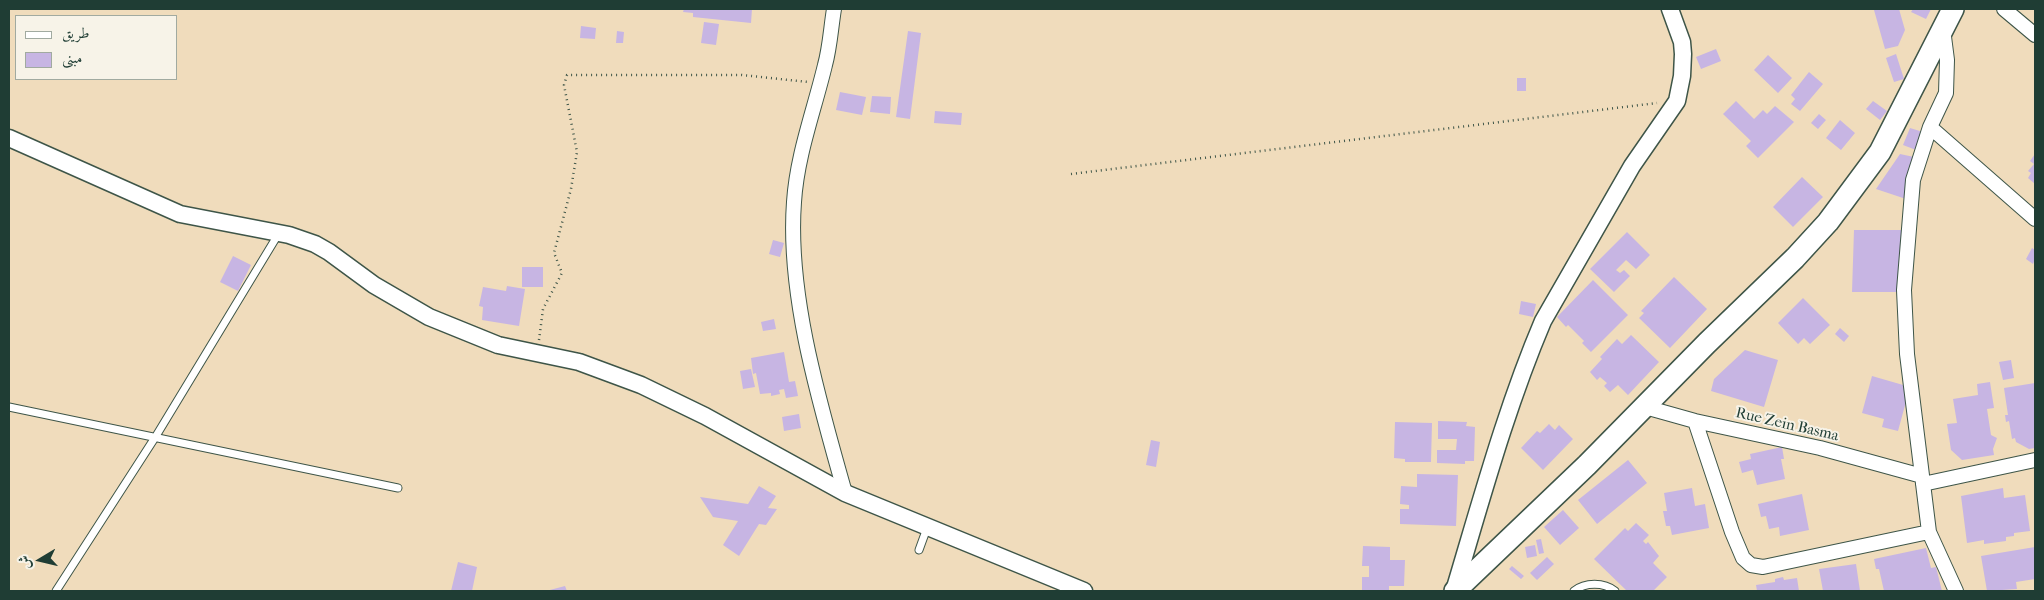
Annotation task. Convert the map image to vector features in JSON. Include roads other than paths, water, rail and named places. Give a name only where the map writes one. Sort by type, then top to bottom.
[{"type":"main road","points":[[1454,591],[1512,538],[1795,258],[1828,222],[1880,152],[1952,9]]},
{"type":"street","points":[[834,9],[826,63],[801,152],[794,202],[794,241],[797,280],[804,326],[826,426],[845,493]]},
{"type":"street","points":[[1454,591],[1487,482],[1532,346],[1543,321],[1632,166],[1677,101],[1682,76],[1683,54],[1682,42],[1670,9]]},
{"type":"street","points":[[2004,9],[2035,36]]},
{"type":"street","points":[[1942,28],[1947,60],[1946,93],[1930,127],[1913,180],[1904,290],[1907,354],[1929,532],[1956,591]]},
{"type":"street","points":[[1930,127],[2035,219]]},
{"type":"street","points":[[9,138],[180,214],[302,239],[322,248],[374,284],[429,317],[477,338],[600,369],[641,385],[706,416],[845,493],[1084,591]]},
{"type":"street","name":"Rue Zein Basma","points":[[1645,406],[1695,420],[1820,448],[1922,480]]},
{"type":"street","points":[[1695,420],[1732,532],[1743,558],[1751,565],[1763,567],[1929,532]]},
{"type":"street","points":[[1922,480],[2035,460]]},
{"type":"lane","points":[[56,591],[156,436],[279,233]]},
{"type":"lane","points":[[9,407],[156,436],[398,488]]},
{"type":"lane","points":[[919,550],[927,528]]},
{"type":"lane","points":[[1574,591],[1591,584],[1609,586],[1615,591]]}]
